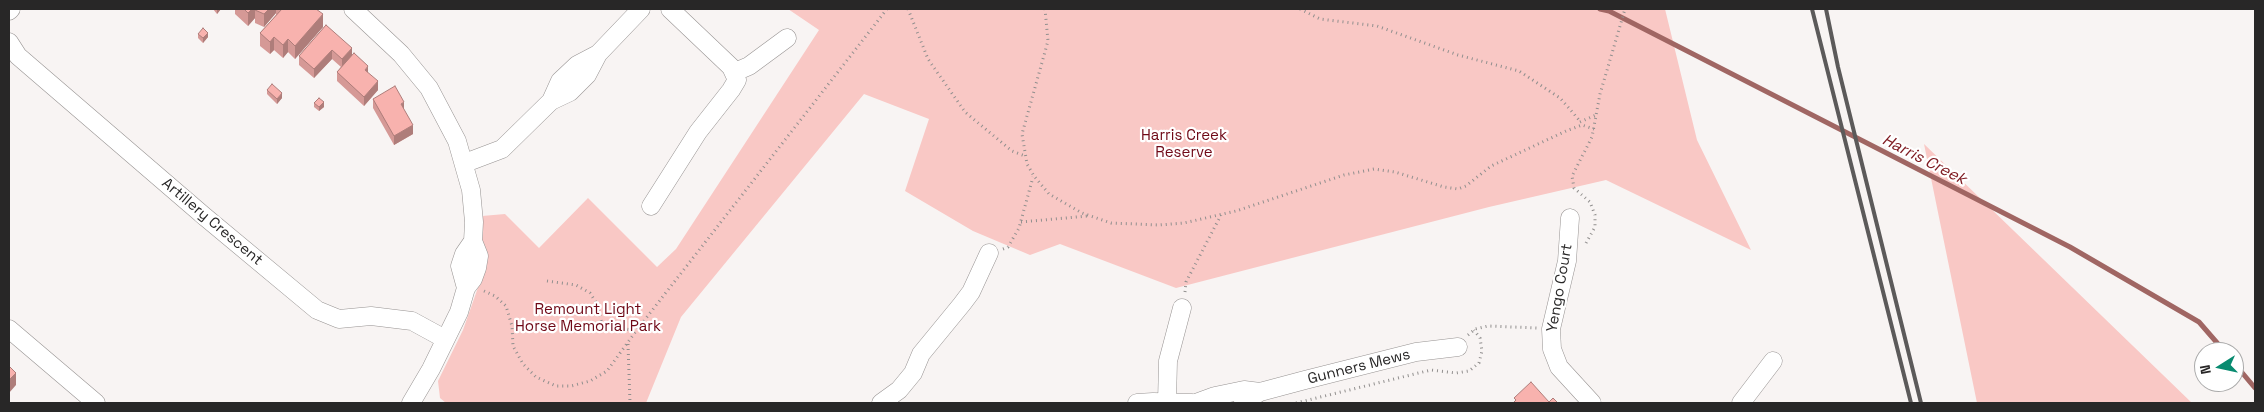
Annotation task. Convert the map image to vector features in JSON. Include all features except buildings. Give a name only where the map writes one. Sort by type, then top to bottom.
[{"type":"street","points":[[465,163],[502,149],[551,101],[570,92],[587,75],[598,54],[641,9]]},
{"type":"street","points":[[652,206],[698,132],[737,80],[735,72],[670,9]]},
{"type":"street","points":[[362,11],[429,88],[449,122],[465,163],[473,206],[473,241],[479,256],[473,279],[466,288],[459,312],[445,338],[419,401]]},
{"type":"street","points":[[735,72],[749,66],[787,38]]},
{"type":"street","name":"Artillery Crescent","points":[[9,42],[18,56],[196,210],[317,310],[340,319],[371,316],[412,321],[445,338]]},
{"type":"street","name":"Yengo Court","points":[[1570,218],[1567,261],[1551,329],[1552,350],[1559,368],[1592,403]]},
{"type":"street","points":[[882,402],[898,390],[913,373],[921,354],[971,292],[989,253]]},
{"type":"street","points":[[1167,402],[1168,361],[1182,308]]},
{"type":"street","points":[[9,329],[96,403]]},
{"type":"street","name":"Gunners Mews","points":[[1243,403],[1260,392],[1416,352],[1458,347]]},
{"type":"street","points":[[1741,403],[1773,361]]},
{"type":"street","name":"Gunners Mews","points":[[1137,403],[1194,403],[1244,390],[1260,392]]},
{"type":"path","points":[[466,288],[495,296],[506,306],[512,326],[513,346],[523,364],[536,377],[556,386],[571,386],[590,381],[607,371],[636,331],[887,9]]},
{"type":"path","points":[[908,9],[928,59],[965,112],[1012,151],[1025,156]]},
{"type":"path","points":[[1045,9],[1048,41],[1022,134],[1025,156],[1034,176],[1049,194],[1090,216],[1117,224],[1159,225],[1184,223],[1221,215],[1344,175],[1374,170],[1395,172],[1444,187],[1458,189],[1466,186],[1491,166],[1596,114]]},
{"type":"path","points":[[1300,9],[1320,18],[1377,26],[1458,55],[1519,71],[1560,98],[1581,123],[1594,129]]},
{"type":"path","points":[[1584,246],[1595,227],[1595,214],[1590,202],[1574,188],[1572,176],[1594,129],[1596,114],[1625,9]]},
{"type":"path","points":[[989,253],[1008,247],[1014,240],[1034,176]]},
{"type":"path","points":[[1182,308],[1186,282],[1221,215]]},
{"type":"path","points":[[1021,222],[1090,216]]},
{"type":"path","points":[[547,281],[576,285],[590,293],[598,304],[602,324],[636,331]]},
{"type":"path","points":[[1458,347],[1474,330],[1497,326],[1551,329]]},
{"type":"path","points":[[1296,403],[1431,370],[1456,373],[1469,371],[1479,363],[1482,352],[1480,338],[1474,330]]},
{"type":"path","points":[[628,343],[630,403]]},
{"type":"green space","name":"Harris Creek Reserve","points":[[788,9],[1665,9],[1697,140],[1751,250],[1606,180],[1489,207],[1176,288],[1060,244],[1030,255],[973,231],[905,191],[929,119],[864,94],[681,317],[646,403],[446,403],[440,398],[438,381],[463,330],[481,279],[482,216],[505,214],[539,248],[588,198],[657,267],[676,249],[819,30]]},
{"type":"green space","points":[[1924,144],[2192,403],[1977,403]]},
{"type":"waterway","name":"Harris Creek","points":[[1600,9],[1609,11],[2070,247],[2199,322],[2216,342]]},
{"type":"waterway","name":"Harris Creek","points":[[2244,375],[2255,388]]},
{"type":"railway","points":[[1812,9],[1911,403]]},
{"type":"railway","points":[[1826,9],[1838,67],[1921,403]]},
{"type":"park label","name":"Remount Light Horse Memorial Park","points":[[588,318]]}]
